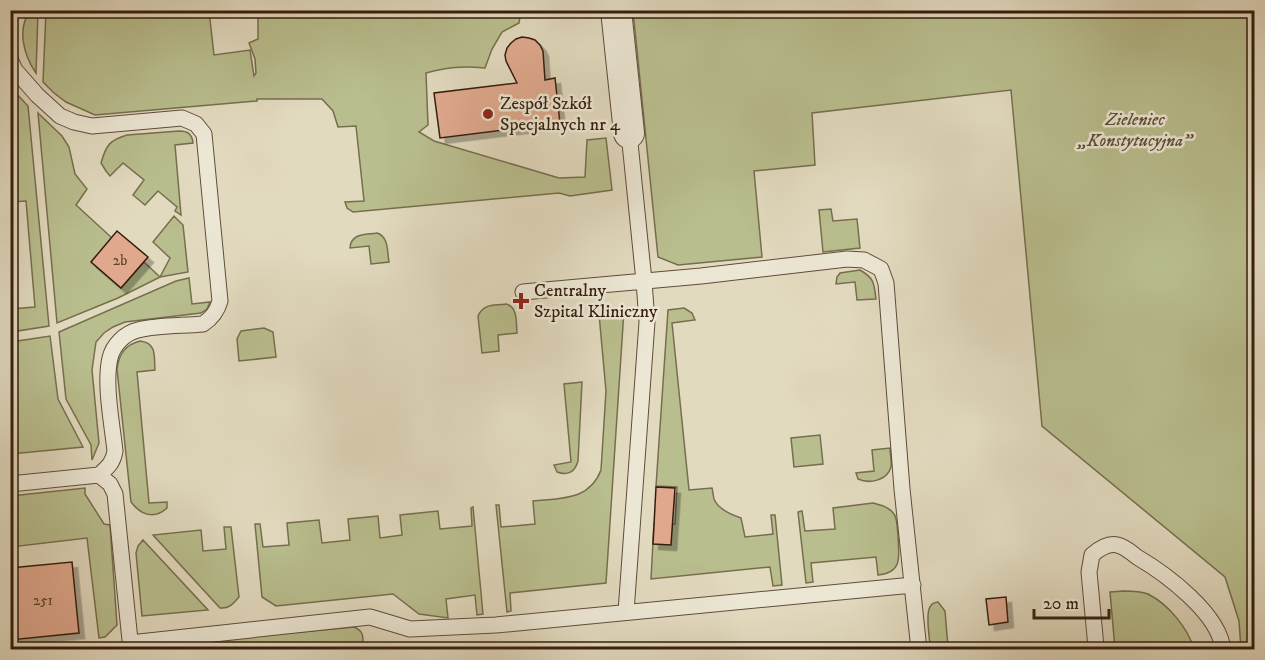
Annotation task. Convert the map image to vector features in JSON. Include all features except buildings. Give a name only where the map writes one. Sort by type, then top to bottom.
[{"type":"street","points":[[616,10],[629,133]]},
{"type":"lane","points":[[10,59],[15,70],[37,95],[60,116],[74,122],[92,126],[182,118],[196,124],[204,134],[220,301],[212,318],[203,324],[137,330],[124,336],[116,346],[110,356],[108,372],[115,451],[114,459],[106,469],[99,475],[10,484]]},
{"type":"lane","points":[[626,612],[647,322],[629,133]]},
{"type":"lane","points":[[523,292],[701,276],[847,259],[864,260],[881,269],[886,283],[902,489],[919,650]]},
{"type":"lane","points":[[99,475],[110,484],[115,494],[130,646],[370,617],[410,629],[496,625],[913,585]]},
{"type":"lane","points":[[1096,647],[1089,572],[1092,555],[1104,546],[1118,545],[1151,565],[1188,594],[1213,623],[1223,650]]},
{"type":"green space","points":[[31,10],[38,11],[36,73],[28,59],[23,42],[26,17]]},
{"type":"green space","points":[[341,10],[521,11],[519,23],[502,32],[485,68],[441,69],[426,73],[428,125],[419,132],[434,141],[559,178],[585,177],[587,140],[606,138],[612,190],[570,196],[559,193],[353,212],[347,208],[345,202],[364,201],[356,126],[338,127],[333,111],[322,99],[257,99],[257,101],[95,115],[66,102],[43,82],[46,11],[209,11],[214,55],[250,50],[254,76],[256,73],[255,59],[249,43],[258,39],[256,11],[319,13]]},
{"type":"green space","name":"Zieleniec „Konstytucyjna”","points":[[633,11],[1254,11],[1254,649],[1241,649],[1239,621],[1225,577],[1042,426],[1011,90],[812,113],[815,165],[754,171],[762,257],[678,265],[658,257]]},
{"type":"green space","points":[[13,90],[28,106],[49,326],[11,332],[11,309],[35,307],[26,201],[11,202],[10,95]]},
{"type":"green space","points":[[38,113],[62,136],[69,147],[75,174],[87,189],[76,205],[112,238],[92,263],[121,288],[144,262],[160,277],[118,298],[57,323]]},
{"type":"green space","points":[[179,131],[189,134],[193,143],[175,145],[181,215],[175,211],[177,207],[158,191],[145,205],[133,195],[144,180],[123,163],[110,176],[101,163],[110,144],[121,137]]},
{"type":"green space","points":[[831,209],[833,221],[857,219],[860,248],[823,252],[819,210]]},
{"type":"green space","points":[[174,216],[183,225],[188,272],[160,277],[170,258],[153,242]]},
{"type":"green space","points":[[377,233],[386,241],[389,262],[371,264],[369,246],[350,248],[356,237]]},
{"type":"green space","points":[[860,270],[873,282],[876,299],[857,300],[855,282],[836,284],[840,273]]},
{"type":"green space","points":[[189,278],[192,304],[210,302],[207,309],[201,313],[125,322],[104,333],[96,342],[92,370],[99,443],[92,460],[91,445],[66,399],[59,332],[176,281]]},
{"type":"green space","points":[[506,304],[513,308],[517,333],[498,335],[499,351],[482,353],[478,316],[486,307]]},
{"type":"green space","points":[[684,308],[692,313],[695,320],[672,323],[689,490],[712,488],[714,499],[719,506],[741,518],[745,537],[773,534],[771,515],[775,515],[782,585],[773,586],[770,567],[651,579],[654,523],[675,524],[677,487],[656,486],[668,310]]},
{"type":"green space","points":[[624,310],[606,583],[510,593],[511,611],[507,612],[496,505],[499,505],[501,527],[535,524],[533,501],[564,498],[582,493],[596,480],[601,470],[606,391],[599,314]]},
{"type":"green space","points":[[264,328],[273,332],[276,357],[239,361],[237,339],[241,331]]},
{"type":"green space","points":[[50,336],[58,399],[83,447],[11,454],[11,342]]},
{"type":"green space","points":[[140,341],[152,347],[155,360],[155,370],[137,372],[149,503],[167,502],[167,508],[153,515],[143,513],[131,502],[117,369],[124,351],[130,345]]},
{"type":"green space","points":[[582,382],[578,461],[575,468],[564,474],[557,472],[554,465],[571,462],[564,384]]},
{"type":"green space","points":[[820,435],[823,464],[794,467],[791,438]]},
{"type":"green space","points":[[890,448],[891,467],[886,475],[872,481],[858,479],[856,473],[874,471],[872,450]]},
{"type":"green space","points":[[85,488],[85,494],[104,524],[110,525],[117,625],[105,637],[99,638],[87,538],[11,547],[11,496]]},
{"type":"green space","points":[[873,503],[887,508],[895,516],[899,550],[896,567],[886,574],[878,575],[876,557],[811,563],[813,582],[806,583],[798,512],[802,511],[805,531],[835,529],[833,508]]},
{"type":"green space","points":[[473,507],[483,614],[477,615],[475,595],[446,599],[448,618],[419,614],[393,594],[276,606],[262,597],[255,524],[260,524],[263,547],[289,545],[287,523],[319,520],[322,543],[350,540],[348,519],[378,516],[380,538],[402,535],[400,515],[438,511],[440,529],[472,526],[471,508]]},
{"type":"green space","points":[[224,527],[231,527],[239,597],[231,606],[220,608],[153,535],[201,530],[203,551],[226,549]]},
{"type":"green space","points":[[143,540],[208,610],[142,616],[136,553]]},
{"type":"green space","points":[[1110,592],[1148,594],[1163,604],[1182,625],[1194,649],[1115,649]]},
{"type":"green space","points":[[938,602],[945,611],[948,647],[946,649],[930,647],[929,610],[932,604]]},
{"type":"green space","points":[[354,627],[361,632],[363,638],[363,641],[356,647],[302,649],[301,643],[240,650],[170,649],[169,644]]},
{"type":"place","name":"Zespół Szkół Specjalnych nr 4","points":[[488,114]]},
{"type":"place","name":"Centralny Szpital Kliniczny","points":[[521,301]]}]
